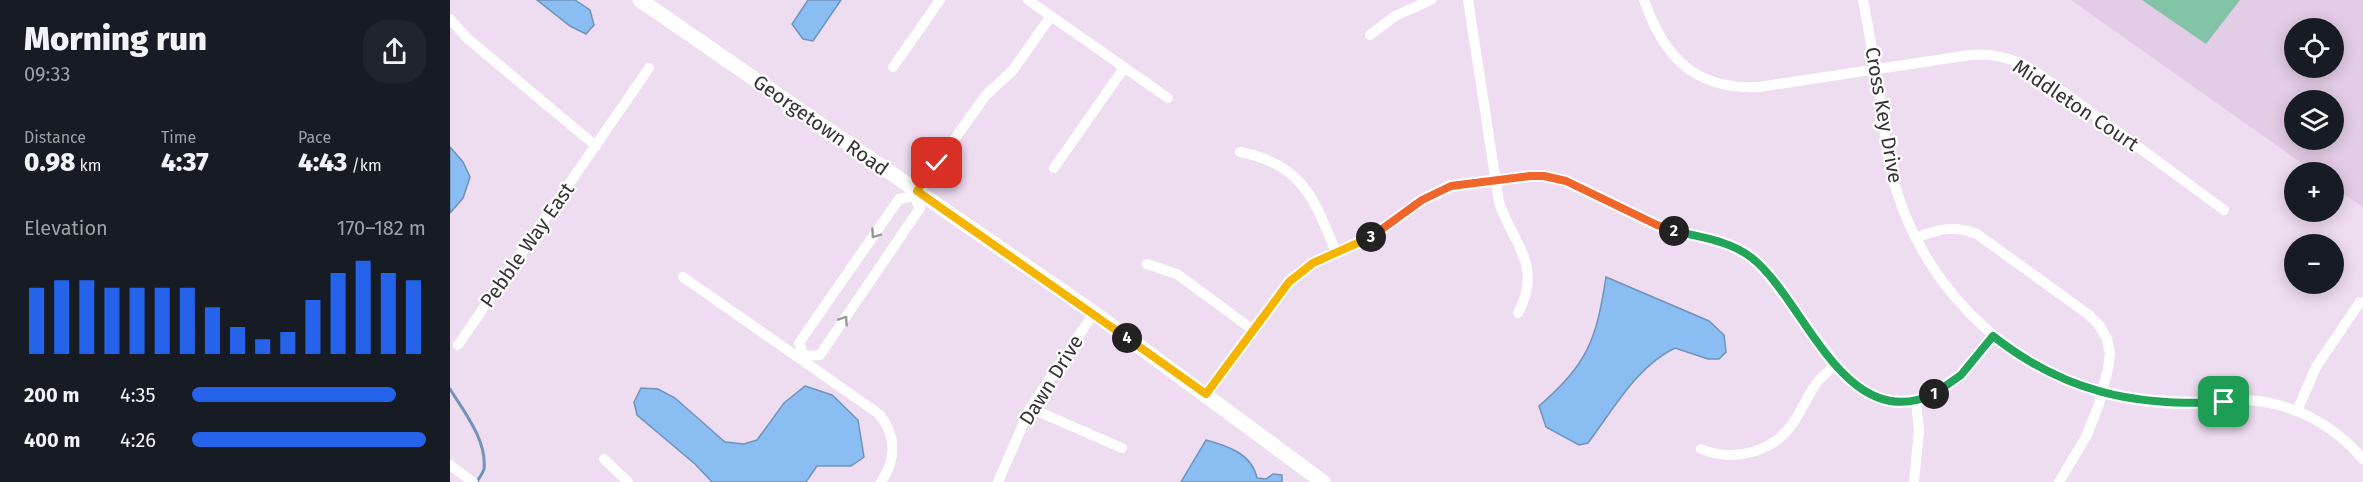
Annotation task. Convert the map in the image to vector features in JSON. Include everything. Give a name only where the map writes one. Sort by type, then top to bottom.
[{"type":"main road","name":"Georgetown Road","points":[[640,0],[915,194],[1094,314],[1206,394],[1308,477],[1323,482]]},
{"type":"street","points":[[893,67],[940,0]]},
{"type":"street","points":[[1028,0],[1168,98]]},
{"type":"street","points":[[1370,35],[1395,16],[1431,0]]},
{"type":"street","points":[[1468,0],[1502,212],[1521,246],[1527,266],[1526,293],[1518,313]]},
{"type":"street","name":"Middleton Court","points":[[1644,0],[1659,38],[1675,58],[1695,73],[1733,87],[1759,87],[1975,54],[1991,55],[2017,62],[2036,72],[2224,210]]},
{"type":"street","name":"Cross Key Drive","points":[[1863,0],[1891,169],[1905,214],[1937,275],[1952,296],[1993,336],[2043,369],[2066,380],[2102,392],[2142,401],[2183,404],[2247,400],[2272,403],[2297,411],[2329,427],[2349,443],[2363,459]]},
{"type":"street","points":[[802,358],[799,343],[899,199],[915,194],[986,94],[1013,70],[1051,16]]},
{"type":"street","points":[[450,19],[468,39],[596,146]]},
{"type":"street","name":"Pebble Way East","points":[[458,345],[649,68]]},
{"type":"street","points":[[1054,168],[1124,68]]},
{"type":"street","points":[[1240,152],[1278,165],[1301,183],[1318,208],[1336,252]]},
{"type":"street","points":[[1206,394],[1289,282],[1313,263],[1369,239],[1422,200],[1451,186],[1530,176],[1558,178],[1661,227],[1737,248],[1750,256],[1765,271],[1836,365],[1856,387],[1875,397],[1890,401],[1916,400],[1940,391],[1953,382],[1993,336]]},
{"type":"street","points":[[802,358],[819,355],[826,346],[920,208],[915,194]]},
{"type":"street","points":[[1916,238],[1945,228],[1961,229],[1977,234],[2093,318],[2102,329],[2110,349],[2102,392],[2087,435],[2059,482]]},
{"type":"street","points":[[1147,264],[1177,274],[1253,330]]},
{"type":"street","points":[[683,277],[871,407],[886,422],[891,432],[894,448],[890,468],[880,482]]},
{"type":"street","points":[[2297,411],[2316,367],[2360,302]]},
{"type":"street","name":"Dawn Drive","points":[[998,482],[1030,408],[1094,314]]},
{"type":"street","points":[[1701,449],[1720,455],[1740,455],[1770,445],[1789,429],[1809,392],[1819,379],[1836,365]]},
{"type":"street","points":[[1914,482],[1918,430],[1916,400]]},
{"type":"street","points":[[1030,408],[1122,448]]},
{"type":"street","points":[[603,459],[628,482]]},
{"type":"street","points":[[450,465],[473,482]]},
{"type":"shaded area","points":[[2071,0],[2363,0],[2363,207],[2344,194],[2344,162],[2300,162]]},
{"type":"green space","points":[[2142,0],[2240,0],[2206,44]]},
{"type":"water","points":[[537,0],[575,0],[590,10],[594,25],[586,34],[570,26]]},
{"type":"water","points":[[808,0],[841,0],[813,41],[803,39],[792,24]]},
{"type":"water","points":[[450,147],[463,162],[470,177],[463,198],[450,213]]},
{"type":"water","points":[[1606,277],[1709,321],[1724,335],[1726,352],[1719,359],[1708,359],[1675,348],[1661,356],[1637,377],[1588,443],[1579,445],[1546,427],[1539,406],[1569,377],[1587,349],[1598,318]]},
{"type":"water","points":[[805,386],[832,395],[858,420],[864,457],[851,466],[817,466],[806,482],[712,482],[695,464],[637,415],[634,402],[641,388],[658,389],[675,398],[725,442],[744,444],[757,440],[784,403]]},
{"type":"water","points":[[1206,440],[1238,452],[1250,463],[1257,478],[1266,479],[1273,474],[1282,475],[1282,482],[1181,482]]},
{"type":"waterway","points":[[450,389],[473,427],[482,448],[484,469],[477,482]]},
{"type":"route","points":[[937,163],[917,191],[1206,394],[1289,282],[1313,263],[1369,239],[1422,200],[1451,186],[1539,176],[1566,181],[1661,227],[1722,243],[1746,253],[1765,271],[1848,380],[1856,387],[1880,398],[1890,401],[1916,400],[1940,391],[1961,375],[1993,336],[2034,365],[2066,380],[2117,396],[2162,403],[2224,402]]}]
